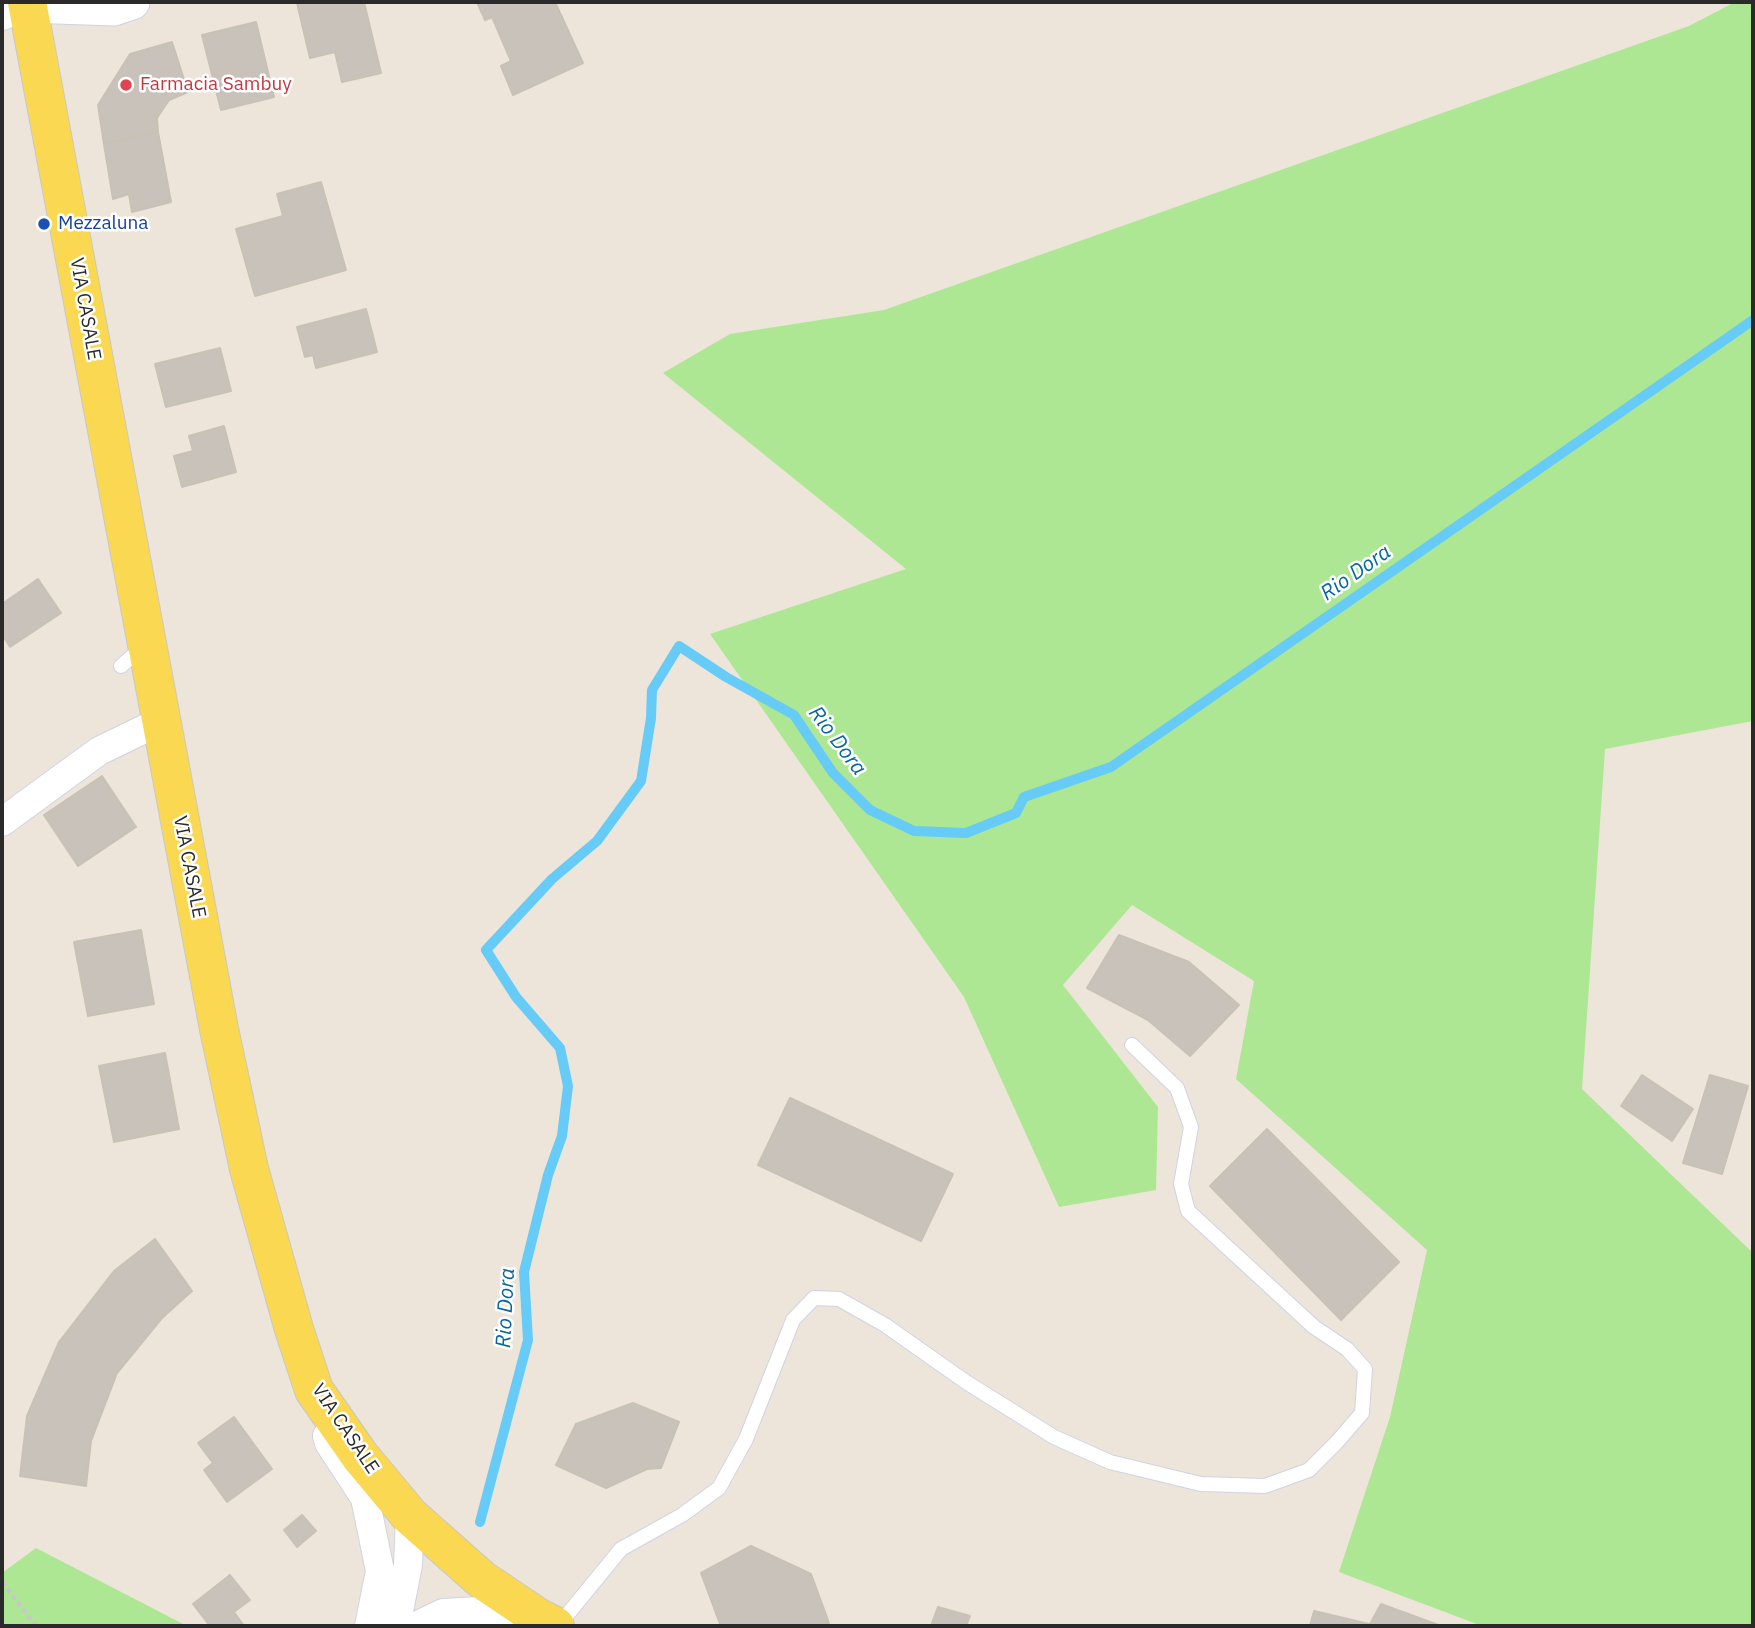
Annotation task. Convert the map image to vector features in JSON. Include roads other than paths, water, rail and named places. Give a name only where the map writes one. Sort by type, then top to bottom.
[{"type":"main road","name":"VIA CASALE","points":[[19,8],[86,279],[134,655],[161,721],[248,1169],[314,1390],[360,1456],[410,1516],[481,1579],[551,1624]]},
{"type":"street","points":[[19,8],[114,8],[132,2]]},
{"type":"street","points":[[2,822],[99,751],[161,721]]},
{"type":"street","points":[[314,1390],[329,1444],[365,1498],[380,1571],[369,1626]]},
{"type":"street","points":[[396,1626],[408,1565],[410,1516]]},
{"type":"street","points":[[416,1626],[443,1613],[479,1611],[551,1624]]},
{"type":"lane","points":[[551,1624],[621,1549],[682,1516],[719,1488],[746,1439],[793,1320],[814,1298],[839,1300],[885,1325],[965,1382],[1054,1437],[1110,1462],[1201,1484],[1265,1486],[1309,1469],[1337,1442],[1362,1413],[1365,1369],[1347,1349],[1314,1327],[1188,1211],[1181,1184],[1191,1127],[1177,1088],[1132,1045]]},
{"type":"waterway","name":"Rio Dora","points":[[480,1522],[528,1340],[524,1272],[548,1175],[562,1136],[568,1086],[560,1048],[516,997],[486,950],[552,879],[597,841],[641,781],[651,718],[652,690],[679,646],[726,677],[794,715],[833,773],[870,810],[914,831],[966,833],[1016,813],[1024,797],[1111,767],[1753,320]]},
{"type":"place","name":"Farmacia Sambuy","points":[[126,85]]},
{"type":"place","name":"Mezzaluna","points":[[44,224]]}]
